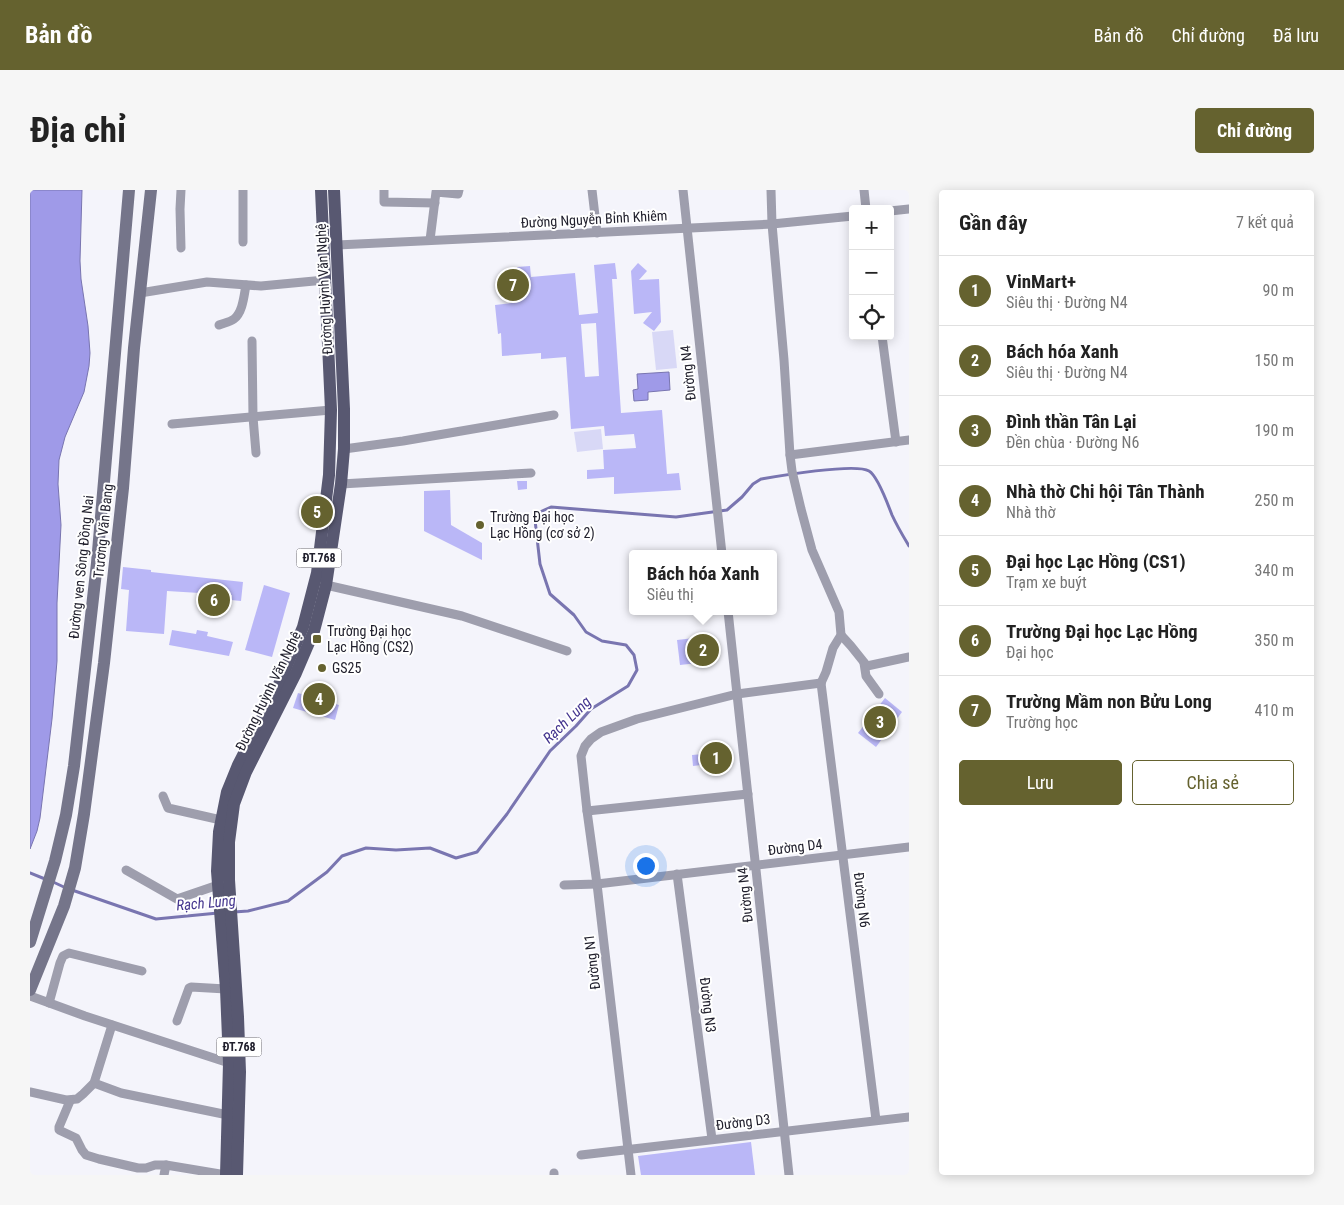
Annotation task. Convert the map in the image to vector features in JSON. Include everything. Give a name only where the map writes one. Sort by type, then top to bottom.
[{"type":"main road","name":"Đường ven Sông Đồng Nai","points":[[30,942],[54,867],[66,815],[74,766],[97,563],[127,232],[129,190]]},
{"type":"main road","name":"Trương Văn Bang","points":[[31,994],[64,906],[74,873],[90,777],[123,488],[134,348],[151,190]]},
{"type":"main road","name":"Đường Huỳnh Văn Nghệ","points":[[237,1175],[240,1072],[238,1017],[226,913],[218,885],[219,832],[227,792],[238,765],[309,629],[329,475],[331,410],[321,190]]},
{"type":"main road","name":"Đường Huỳnh Văn Nghệ","points":[[226,1175],[229,1063],[226,989],[226,913],[229,880],[229,842],[234,804],[246,772],[289,687],[326,585],[341,484],[344,449],[344,409],[334,190]]},
{"type":"main road","points":[[323,246],[337,245]]},
{"type":"street","points":[[181,190],[181,248]]},
{"type":"street","points":[[243,190],[243,242]]},
{"type":"street","points":[[384,190],[384,202],[434,203]]},
{"type":"street","points":[[430,240],[436,192],[458,194],[459,190]]},
{"type":"street","points":[[592,190],[597,233]]},
{"type":"street","name":"Đường N4","points":[[682,190],[722,550]]},
{"type":"street","points":[[737,694],[821,683],[833,648],[841,635],[840,612],[812,550],[792,471],[772,224],[772,190]]},
{"type":"street","points":[[864,190],[866,205]]},
{"type":"street","points":[[894,211],[909,209]]},
{"type":"street","name":"Đường Nguyễn Bỉnh Khiêm","points":[[337,245],[772,224],[849,216]]},
{"type":"street","points":[[140,293],[207,282],[261,286],[326,280]]},
{"type":"street","points":[[219,325],[233,320],[238,315],[246,285]]},
{"type":"street","points":[[883,340],[896,442]]},
{"type":"street","points":[[252,341],[253,417],[256,453]]},
{"type":"street","points":[[172,424],[331,410]]},
{"type":"street","points":[[344,449],[403,441],[554,415]]},
{"type":"street","points":[[790,455],[909,440]]},
{"type":"street","points":[[341,484],[531,473]]},
{"type":"street","points":[[326,585],[462,616],[567,651]]},
{"type":"street","name":"Đường N4","points":[[728,615],[789,1175]]},
{"type":"street","points":[[841,635],[867,666],[909,657]]},
{"type":"street","points":[[864,663],[866,676],[880,694]]},
{"type":"street","name":"Đường N6","points":[[821,683],[876,1120]]},
{"type":"street","name":"Đường N1","points":[[631,1175],[581,756],[585,746],[601,732],[637,719],[737,694]]},
{"type":"street","points":[[587,811],[748,794]]},
{"type":"street","points":[[163,796],[168,808],[221,820]]},
{"type":"street","name":"Đường D4","points":[[564,885],[597,884],[909,847]]},
{"type":"street","points":[[126,870],[177,899],[218,885]]},
{"type":"street","name":"Đường N3","points":[[677,874],[712,1140]]},
{"type":"street","points":[[49,1004],[63,956],[69,954],[142,971]]},
{"type":"street","points":[[177,1021],[189,988],[226,989]]},
{"type":"street","points":[[31,994],[49,1004],[229,1063]]},
{"type":"street","points":[[30,1092],[61,1100],[77,1099],[94,1083],[112,1025]]},
{"type":"street","points":[[94,1083],[121,1093],[228,1115]]},
{"type":"street","points":[[70,1100],[59,1130],[76,1138],[86,1155],[138,1168],[166,1165],[226,1175]]},
{"type":"street","name":"Đường D3","points":[[581,1154],[909,1117]]},
{"type":"street","points":[[164,1175],[166,1165]]},
{"type":"shaded area","points":[[30,190],[82,190],[80,261],[90,353],[84,392],[65,437],[59,460],[58,484],[61,525],[57,603],[57,661],[40,818],[30,849]]},
{"type":"shaded area","points":[[673,330],[677,368],[656,370],[652,332]]},
{"type":"shaded area","points":[[669,372],[670,390],[648,392],[648,400],[634,401],[633,390],[638,389],[637,374]]},
{"type":"shaded area","points":[[601,429],[603,449],[577,452],[574,432]]},
{"type":"building","points":[[615,263],[617,279],[612,279],[621,413],[662,410],[667,474],[679,473],[681,490],[614,494],[614,477],[587,479],[587,470],[604,469],[603,450],[636,448],[634,434],[605,436],[604,426],[571,429],[566,357],[541,359],[541,353],[502,356],[501,333],[498,334],[495,305],[511,303],[510,295],[519,294],[517,267],[530,266],[531,277],[575,273],[579,315],[598,313],[594,265]],"holes":[[[596,323],[599,376],[585,377],[581,324]]]},
{"type":"building","points":[[638,263],[647,271],[639,280],[659,279],[661,322],[654,331],[643,323],[652,312],[634,314],[631,271]]},
{"type":"building","points":[[517,481],[527,481],[527,489],[518,490]]},
{"type":"building","points":[[450,490],[451,525],[482,543],[482,560],[424,531],[424,491]]},
{"type":"building","points":[[123,567],[243,582],[241,601],[231,600],[232,595],[167,591],[164,634],[126,631],[129,590],[121,589]]},
{"type":"building","points":[[264,585],[290,593],[272,657],[245,650]]},
{"type":"building","points":[[172,630],[196,634],[197,630],[208,632],[207,636],[233,642],[229,656],[169,645]]},
{"type":"building","points":[[703,637],[707,662],[680,665],[677,640]]},
{"type":"building","points":[[298,693],[339,705],[335,720],[293,708]]},
{"type":"building","points":[[885,698],[902,712],[876,747],[858,733]]},
{"type":"building","points":[[725,752],[726,762],[693,766],[692,755]]},
{"type":"building","points":[[751,1142],[755,1175],[641,1175],[638,1156]]},
{"type":"waterway","name":"Rạch Lung","points":[[234,912],[248,911],[288,901],[327,872],[342,856],[366,848],[396,850],[430,848],[456,858],[477,852],[507,814],[550,751],[591,709],[628,686],[637,670],[634,655],[626,645],[602,641],[586,632],[574,615],[550,594],[540,564],[535,520],[540,512],[551,507],[676,517],[727,510],[753,484],[761,479],[833,469],[861,469],[869,471],[876,479],[894,519],[909,546]]},
{"type":"waterway","name":"Rạch Lung","points":[[30,873],[45,879]]},
{"type":"waterway","name":"Rạch Lung","points":[[51,881],[66,888]]},
{"type":"waterway","name":"Rạch Lung","points":[[72,890],[156,919],[218,913]]},
{"type":"place","name":"Trường Mầm non Bửu Long","points":[[513,285]]},
{"type":"place","name":"Đại học Lạc Hồng (CS1)","points":[[317,512]]},
{"type":"place","name":"Trường Đại học Lạc Hồng (cơ sở 2)","points":[[480,525]]},
{"type":"place","name":"Trường Đại học Lạc Hồng","points":[[214,600]]},
{"type":"place","name":"Trường Đại học Lạc Hồng (CS2)","points":[[317,639]]},
{"type":"place","name":"Bách hóa Xanh","points":[[703,650]]},
{"type":"place","name":"GS25","points":[[322,668]]},
{"type":"place","name":"Nhà thờ Chi hội Tân Thành","points":[[319,699]]},
{"type":"place","name":"Đình thần Tân Lại","points":[[880,722]]},
{"type":"place","name":"VinMart+","points":[[716,758]]}]
